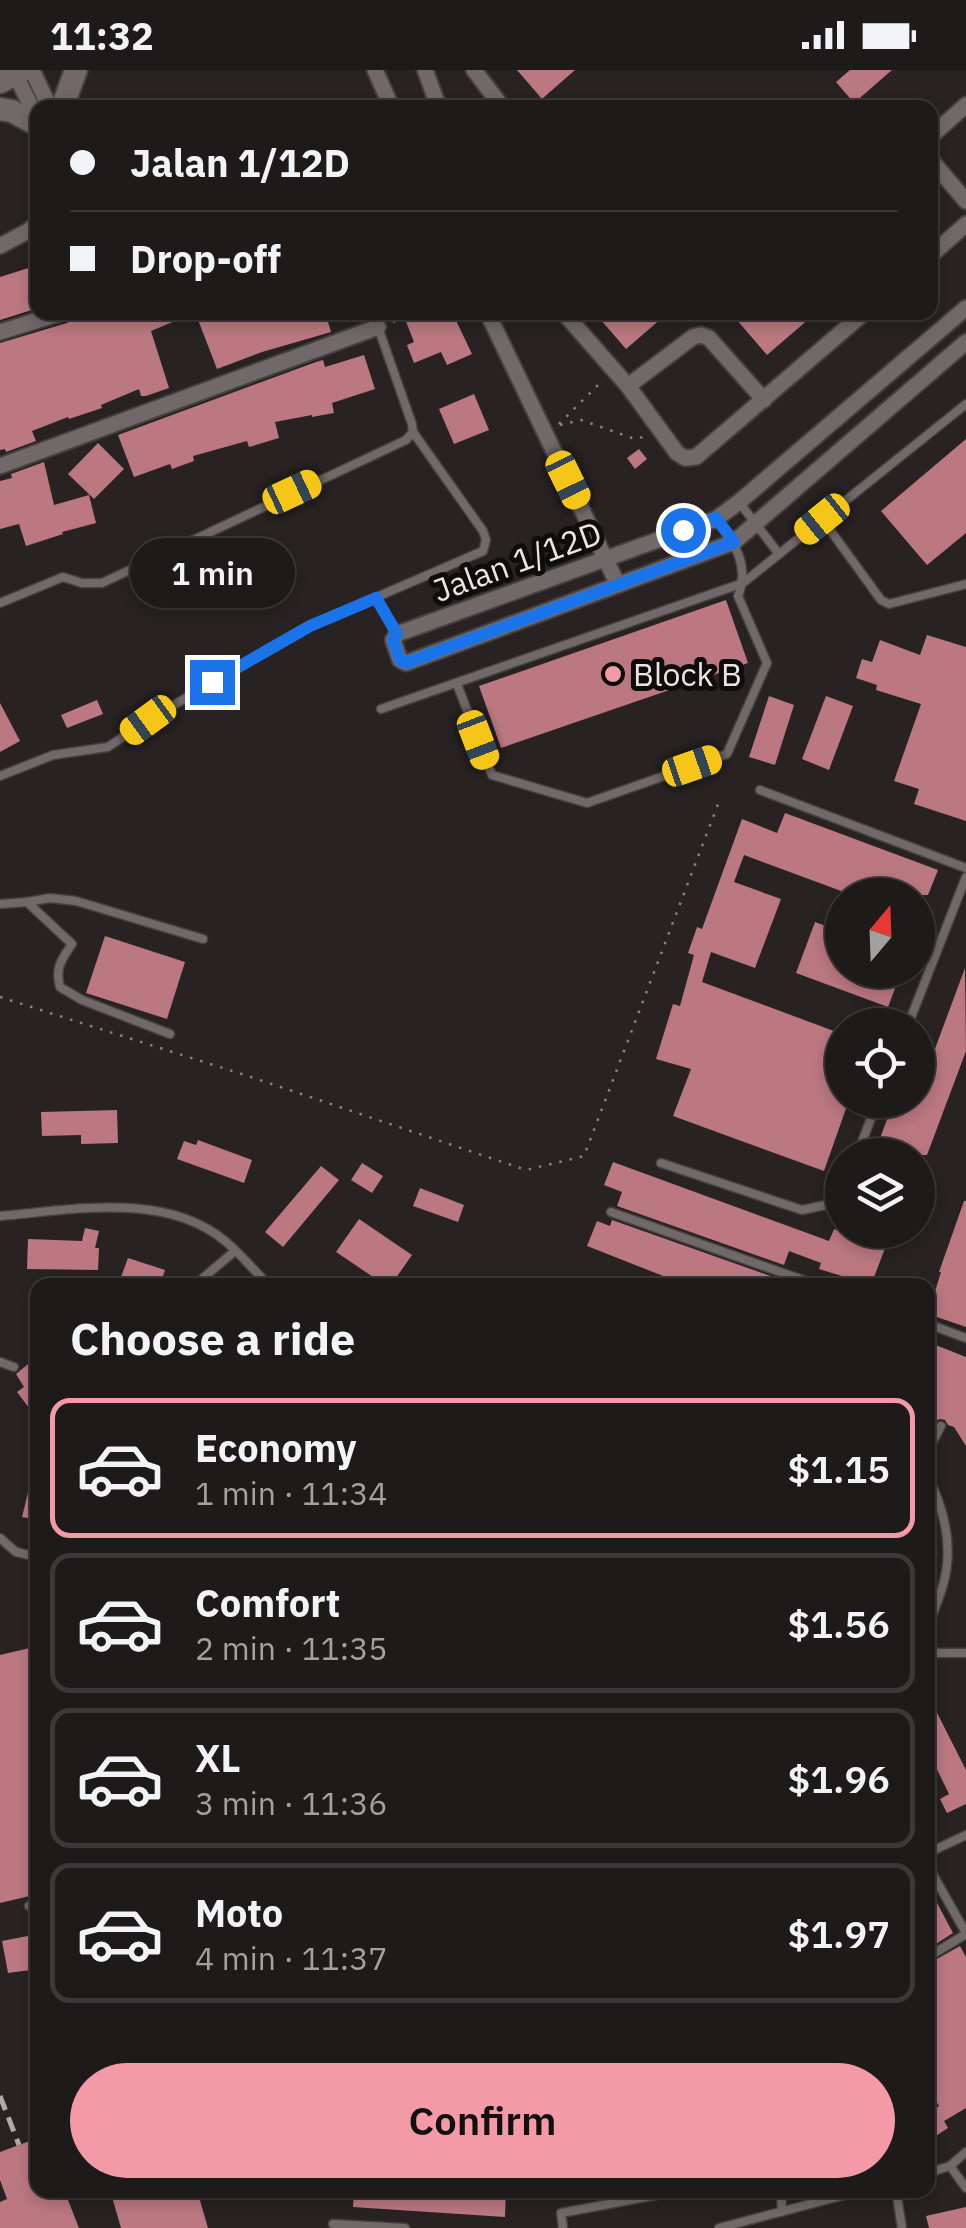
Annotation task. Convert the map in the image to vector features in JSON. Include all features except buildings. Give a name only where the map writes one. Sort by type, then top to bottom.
[{"type":"street","points":[[65,100],[76,70]]},
{"type":"street","points":[[375,70],[388,100]]},
{"type":"street","points":[[425,70],[436,100]]},
{"type":"street","points":[[474,70],[497,100]]},
{"type":"street","points":[[16,73],[42,100]]},
{"type":"street","points":[[16,73],[30,104]]},
{"type":"street","points":[[938,130],[966,105]]},
{"type":"street","points":[[0,109],[30,119]]},
{"type":"street","points":[[938,168],[966,201]]},
{"type":"street","points":[[938,249],[966,224]]},
{"type":"street","points":[[0,246],[30,230]]},
{"type":"street","points":[[0,258],[30,241]]},
{"type":"street","name":"Jalan 1/12D","points":[[966,308],[716,518],[397,634],[393,640],[400,660],[406,663],[734,542],[966,342]]},
{"type":"street","points":[[0,332],[38,320]]},
{"type":"street","points":[[0,466],[374,320]]},
{"type":"street","points":[[491,320],[618,585]]},
{"type":"street","points":[[571,320],[685,458],[696,457],[856,320]]},
{"type":"street","points":[[628,386],[692,337],[701,335],[709,338],[764,400]]},
{"type":"lane","points":[[0,776],[53,755],[108,748],[148,720],[310,626],[483,551],[484,531],[412,432],[374,320]]},
{"type":"lane","points":[[381,710],[743,584],[966,404]]},
{"type":"lane","points":[[0,604],[63,576],[82,584],[102,583],[406,440],[412,432]]},
{"type":"lane","points":[[739,502],[779,554]]},
{"type":"lane","points":[[457,684],[492,775],[587,803],[728,754],[767,664],[738,596],[743,584],[741,559],[716,518]]},
{"type":"lane","points":[[822,519],[881,600],[889,604],[966,584]]},
{"type":"lane","points":[[376,598],[397,634]]},
{"type":"lane","points":[[760,790],[966,868]]},
{"type":"lane","points":[[915,1008],[966,877]]},
{"type":"lane","points":[[0,904],[50,898],[76,901],[203,939]]},
{"type":"lane","points":[[27,902],[72,944],[58,964],[60,986],[82,1000],[170,1034]]},
{"type":"lane","points":[[661,1163],[802,1210],[825,1205]]},
{"type":"lane","points":[[0,1216],[154,1209],[224,1240],[262,1278]]},
{"type":"lane","points":[[612,1212],[797,1278]]},
{"type":"lane","points":[[202,1278],[235,1251]]},
{"type":"lane","points":[[935,1327],[966,1338]]},
{"type":"lane","points":[[0,1362],[14,1367]]},
{"type":"lane","points":[[935,1438],[942,1426]]},
{"type":"lane","points":[[935,1492],[944,1511],[949,1546],[935,1609]]},
{"type":"lane","points":[[0,1538],[16,1552],[30,1555]]},
{"type":"lane","points":[[935,1653],[966,1653]]},
{"type":"lane","points":[[935,1850],[966,1834]]},
{"type":"lane","points":[[935,1878],[966,1933],[935,1952]]},
{"type":"lane","points":[[935,2171],[950,2166],[966,2152]]},
{"type":"lane","points":[[950,2166],[966,2188]]},
{"type":"lane","points":[[563,2228],[562,2213],[641,2198]]},
{"type":"lane","points":[[781,2198],[782,2212]]},
{"type":"lane","points":[[719,2228],[834,2198]]},
{"type":"lane","points":[[897,2198],[902,2228]]},
{"type":"lane","points":[[332,2224],[405,2228]]},
{"type":"path","points":[[613,370],[558,426],[580,420],[636,439],[662,432]]},
{"type":"path","points":[[0,998],[526,1170],[584,1156],[720,799]]},
{"type":"railway","points":[[0,2096],[19,2145]]},
{"type":"place","name":"Block B","points":[[613,674]]},
{"type":"route","points":[[212,682],[310,626],[376,598],[397,634],[393,640],[400,660],[406,663],[734,542],[716,518],[683,530]]}]
